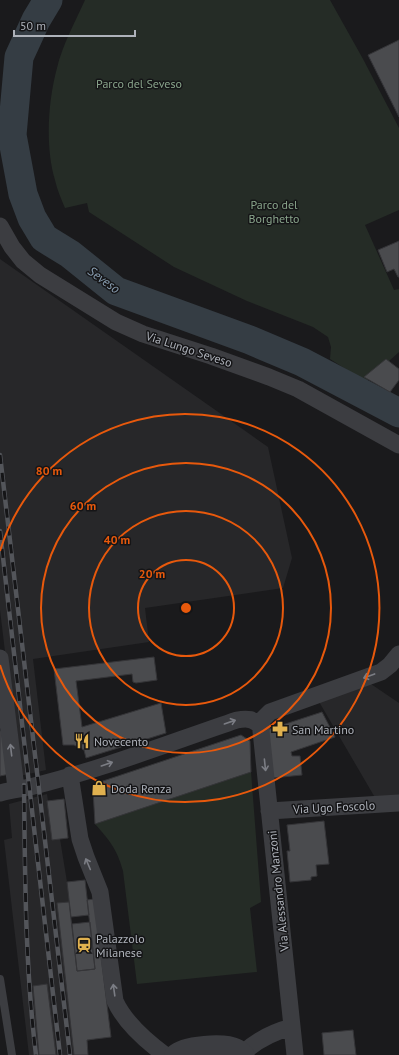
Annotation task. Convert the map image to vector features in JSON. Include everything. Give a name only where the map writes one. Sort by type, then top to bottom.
[{"type":"street","name":"Via Lungo Seveso","points":[[0,226],[12,247],[23,261],[40,275],[116,322],[143,334],[211,356],[298,389],[399,445]]},
{"type":"street","points":[[261,726],[262,720],[270,712],[381,672],[390,665],[399,654]]},
{"type":"street","points":[[0,658],[8,790],[29,787],[70,776],[237,720],[245,718],[251,719],[256,721],[261,726]]},
{"type":"street","name":"Via Alessandro Manzoni","points":[[261,726],[295,1055]]},
{"type":"street","points":[[70,776],[80,839],[100,892],[115,1001],[131,1024],[165,1055]]},
{"type":"street","name":"Via Ugo Foscolo","points":[[269,811],[399,803]]},
{"type":"street","points":[[175,1055],[177,1052],[187,1048],[218,1046],[236,1049],[243,1054],[262,1038],[277,1031],[292,1027]]},
{"type":"lane","points":[[0,979],[12,1055]]},
{"type":"shaded area","points":[[0,259],[268,447],[292,558],[283,588],[145,608],[149,642],[33,659],[46,770],[20,776],[0,610]]},
{"type":"shaded area","points":[[368,682],[399,703],[399,799],[377,801],[318,700]]},
{"type":"shaded area","points":[[47,794],[48,801],[64,799],[68,838],[60,839],[67,882],[77,971],[87,970],[95,1039],[87,1041],[88,1055],[29,1055],[4,840],[12,838],[9,804]]},
{"type":"green space","points":[[85,0],[330,0],[399,128],[399,210],[365,225],[394,290],[399,289],[399,352],[366,382],[330,359],[331,347],[328,337],[313,327],[247,301],[174,267],[89,212],[87,203],[65,208],[57,187],[50,153],[49,124],[51,95],[62,51]]},
{"type":"green space","points":[[251,772],[261,902],[250,908],[257,972],[137,984],[123,871],[112,846],[95,824]]},
{"type":"building","points":[[399,40],[399,117],[368,55]]},
{"type":"building","points":[[399,241],[398,277],[394,269],[387,272],[378,250]]},
{"type":"building","points":[[386,359],[399,369],[399,380],[390,392],[364,377]]},
{"type":"building","points":[[154,657],[157,680],[136,683],[133,682],[132,674],[76,681],[82,727],[161,703],[166,733],[86,758],[84,750],[74,745],[63,745],[54,669]]},
{"type":"building","points":[[322,712],[335,737],[291,752],[292,756],[300,756],[302,775],[272,778],[267,730]]},
{"type":"building","points":[[0,731],[3,731],[10,774],[0,776]]},
{"type":"building","points":[[241,735],[250,741],[251,772],[95,824],[93,790],[97,783]]},
{"type":"building","points":[[64,799],[68,838],[52,840],[47,801]]},
{"type":"building","points":[[324,821],[329,864],[316,865],[317,876],[311,877],[311,880],[290,882],[287,851],[290,851],[287,825]]},
{"type":"building","points":[[85,880],[89,915],[71,917],[67,882]]},
{"type":"building","points":[[94,899],[111,1037],[87,1040],[88,1055],[74,1055],[57,903],[69,902],[77,971],[87,970],[95,969],[87,900]]},
{"type":"building","points":[[90,922],[95,969],[77,971],[72,924]]},
{"type":"building","points":[[47,984],[56,1055],[39,1055],[33,986]]},
{"type":"building","points":[[353,1030],[356,1055],[324,1055],[322,1033]]},
{"type":"waterway","name":"Seveso","points":[[48,0],[36,20],[19,57],[12,135],[23,194],[32,218],[44,238],[70,254],[116,291],[250,340],[302,362],[399,413]]},
{"type":"railway","points":[[0,455],[70,1055]]},
{"type":"railway","points":[[0,531],[60,1055]]},
{"type":"railway","points":[[24,785],[25,887],[32,1022],[36,1055]]},
{"type":"place","name":"San Martino","points":[[280,729]]},
{"type":"place","name":"Novecento","points":[[82,741]]},
{"type":"place","name":"Doda Renza","points":[[99,788]]},
{"type":"place","name":"Palazzolo Milanese","points":[[84,945]]},
{"type":"park label","name":"Parco del Seveso","points":[[139,83]]},
{"type":"park label","name":"Parco del Borghetto","points":[[274,211]]}]
